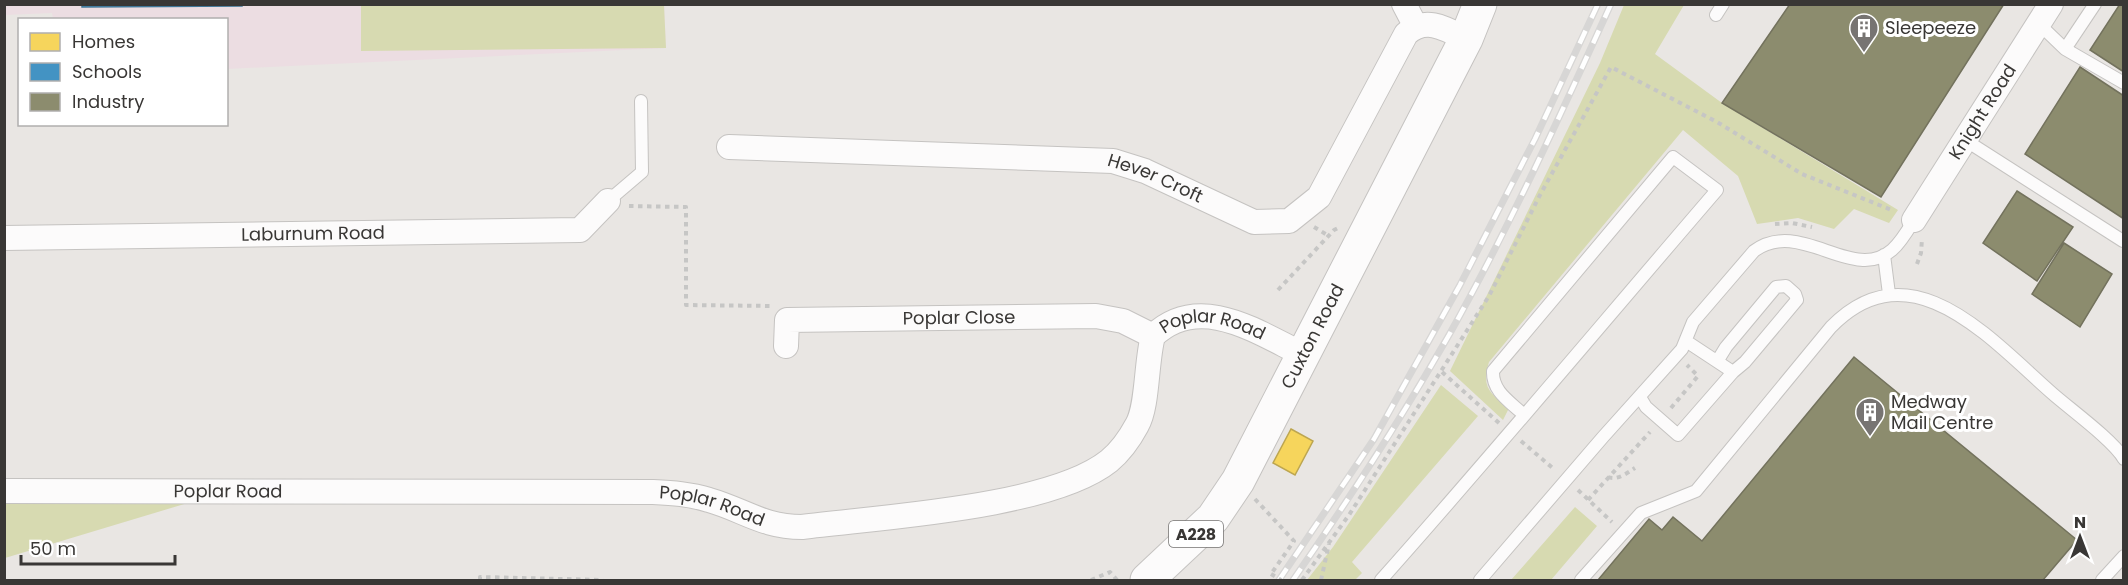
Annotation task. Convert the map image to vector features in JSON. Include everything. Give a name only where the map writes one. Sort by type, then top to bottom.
[{"type":"main road","name":"Cuxton Road","points":[[1147,580],[1213,518],[1238,481],[1466,39],[1480,4]]},
{"type":"street","name":"Knight Road","points":[[1914,220],[2045,14]]},
{"type":"street","name":"Hever Croft","points":[[729,147],[1113,161],[1145,171],[1254,222],[1289,221],[1319,197],[1406,34],[1410,15],[1466,39]]},
{"type":"street","name":"Laburnum Road","points":[[4,237],[580,230],[608,201]]},
{"type":"street","name":"Poplar Road","points":[[4,491],[653,492],[685,494],[711,500],[737,513],[783,527],[961,507],[1009,498],[1084,475],[1109,461],[1126,443],[1139,423],[1144,404],[1148,357],[1153,336],[1179,321],[1212,315],[1225,318],[1302,354]]},
{"type":"street","name":"Poplar Close","points":[[787,321],[1096,316],[1123,321],[1153,336]]},
{"type":"street","points":[[786,346],[787,321]]},
{"type":"lane","points":[[2065,49],[2095,4]]},
{"type":"lane","points":[[2045,14],[2065,49],[2124,83]]},
{"type":"lane","points":[[608,201],[642,172],[641,100]]},
{"type":"lane","points":[[1965,140],[2123,241]]},
{"type":"lane","points":[[1381,580],[1511,432],[1717,190],[1672,157],[1493,371],[1492,383],[1524,414]]},
{"type":"lane","points":[[1480,580],[1640,397],[1686,341],[1693,322],[1750,255],[1767,244],[1786,240],[1856,259],[1884,255],[1896,246],[1914,220]]},
{"type":"lane","points":[[1884,255],[1889,294]]},
{"type":"lane","points":[[1640,397],[1646,406],[1678,435],[1733,372],[1747,360],[1797,300],[1795,294],[1786,286],[1776,287],[1725,347],[1718,360]]},
{"type":"lane","points":[[1581,580],[1641,513],[1696,490],[1839,320],[1865,302],[1889,294],[1908,296],[1954,310],[2124,459]]},
{"type":"lane","points":[[1686,341],[1733,372]]},
{"type":"lane","points":[[2102,580],[2124,556]]},
{"type":"path","points":[[1302,580],[1442,372],[1489,296],[1540,195],[1611,67],[1717,122],[1802,174],[1914,220]]},
{"type":"path","points":[[608,201],[617,205],[686,207],[686,305],[766,304],[781,310],[787,321]]},
{"type":"path","points":[[1766,226],[1792,223],[1821,230]]},
{"type":"path","points":[[1278,290],[1334,230],[1345,230]]},
{"type":"path","points":[[1442,372],[1624,532]]},
{"type":"path","points":[[1608,477],[1625,475],[1635,468]]},
{"type":"path","points":[[1238,481],[1294,541],[1271,574],[1281,580]]},
{"type":"path","points":[[1321,580],[1329,543]]},
{"type":"path","points":[[1091,580],[1110,572],[1118,580]]},
{"type":"path","points":[[480,580],[480,577],[603,580]]},
{"type":"shaded area","points":[[4,5],[664,5],[666,48],[228,69],[228,18],[53,18],[52,13],[5,15]]},
{"type":"green space","points":[[361,5],[664,5],[666,48],[361,51]]},
{"type":"green space","points":[[1624,5],[1684,5],[1655,54],[1722,103],[1898,210],[1889,223],[1854,209],[1834,229],[1798,218],[1757,224],[1738,176],[1683,130],[1489,362],[1486,378],[1489,389],[1509,408],[1503,420],[1450,371],[1600,63]]},
{"type":"green space","points":[[1441,385],[1478,416],[1352,562],[1362,573],[1355,580],[1307,580],[1333,547]]},
{"type":"green space","points":[[4,500],[191,502],[5,558]]},
{"type":"green space","points":[[1575,507],[1597,526],[1551,580],[1511,580]]},
{"type":"building: Homes","points":[[1291,429],[1313,441],[1295,475],[1273,463]]},
{"type":"building: Schools","points":[[82,4],[242,4],[242,6],[82,7]]},
{"type":"building: Industry","name":"Sleepeeze","points":[[1790,4],[2004,4],[1881,197],[1722,103]]},
{"type":"building: Industry","points":[[2120,4],[2124,4],[2124,72],[2090,50]]},
{"type":"building: Industry","points":[[2080,67],[2124,96],[2124,219],[2025,154]]},
{"type":"building: Industry","points":[[2017,191],[2073,227],[2037,281],[1983,243]]},
{"type":"building: Industry","points":[[2064,243],[2112,274],[2080,327],[2032,294]]},
{"type":"building: Industry","name":"Medway Mail Centre","points":[[1854,357],[2077,540],[2043,580],[1598,580],[1649,519],[1662,530],[1673,517],[1702,541]]},
{"type":"railway","points":[[1279,580],[1374,439],[1460,285],[1535,139],[1598,4]]},
{"type":"railway","points":[[1293,580],[1374,459],[1449,335],[1513,213],[1611,4]]},
{"type":"place","name":"Sleepeeze","points":[[1864,54]]},
{"type":"place","name":"Medway Mail Centre","points":[[1870,438]]}]
